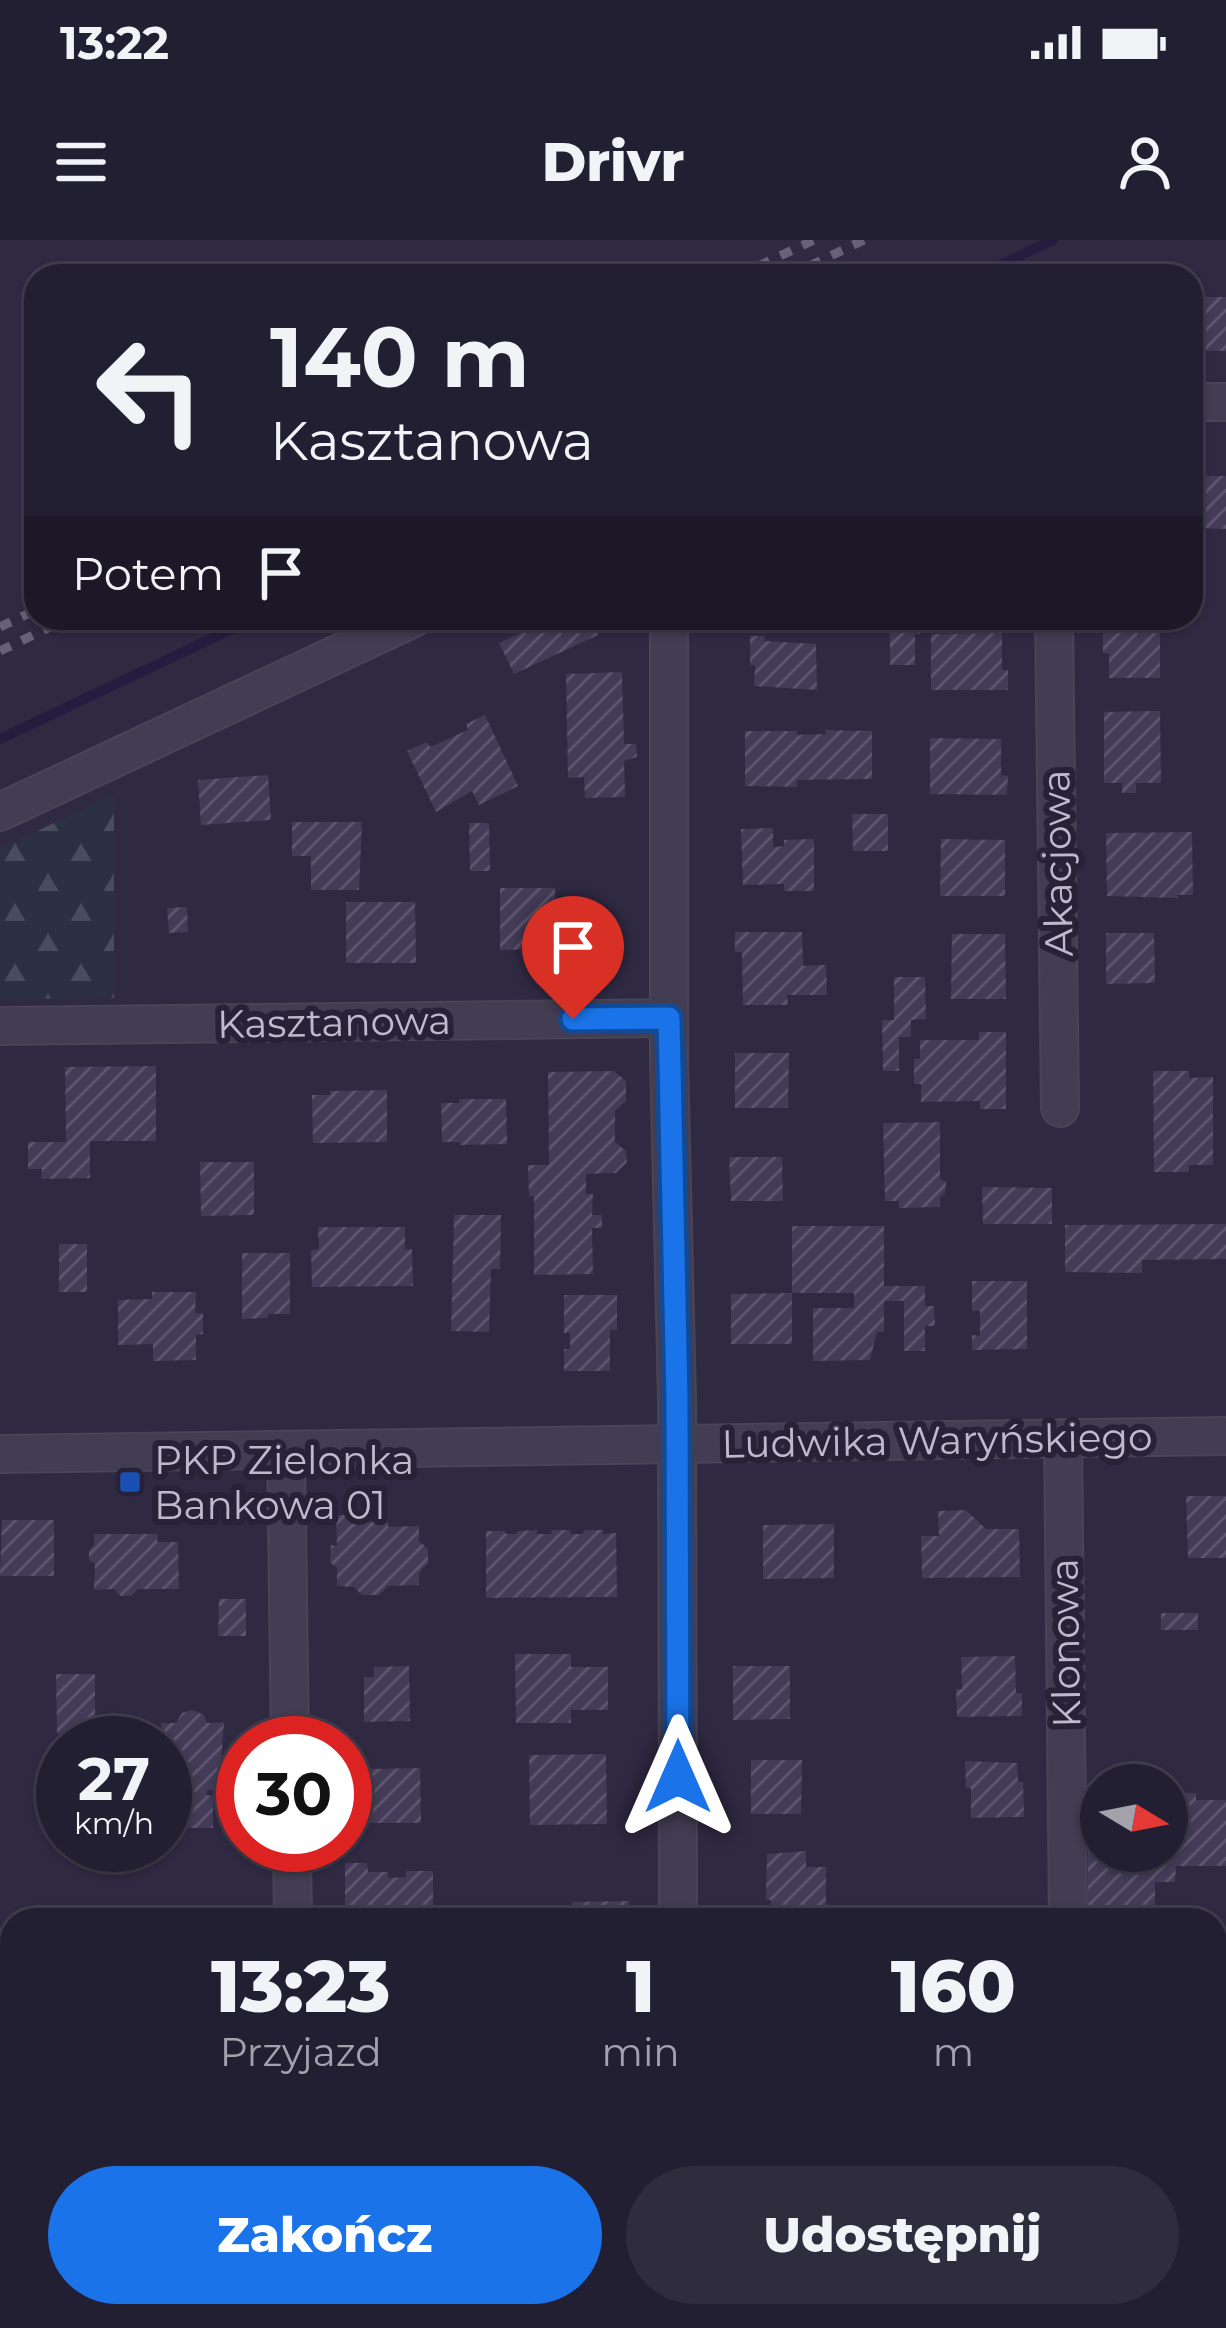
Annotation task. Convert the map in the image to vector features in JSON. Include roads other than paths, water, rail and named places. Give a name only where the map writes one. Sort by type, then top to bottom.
[{"type":"street","points":[[0,812],[388,630]]},
{"type":"street","points":[[669,630],[678,1908]]},
{"type":"street","name":"Akacjowa","points":[[1054,630],[1060,1108]]},
{"type":"street","name":"Kasztanowa","points":[[0,1026],[669,1018]]},
{"type":"street","name":"Ludwika Waryńskiego","points":[[0,1454],[1226,1436]]},
{"type":"street","name":"Klonowa","points":[[1063,1438],[1068,1908]]},
{"type":"street","points":[[286,1451],[290,1716]]},
{"type":"street","points":[[292,1872],[293,1908]]},
{"type":"waterway","points":[[1002,264],[1053,240]]},
{"type":"waterway","points":[[0,739],[230,630]]},
{"type":"railway","points":[[763,264],[814,240]]},
{"type":"railway","points":[[813,264],[864,240]]},
{"type":"railway","points":[[0,627],[24,616]]},
{"type":"railway","points":[[0,651],[44,630]]},
{"type":"place","name":"PKP Zielonka Bankowa 01","points":[[130,1482]]}]
